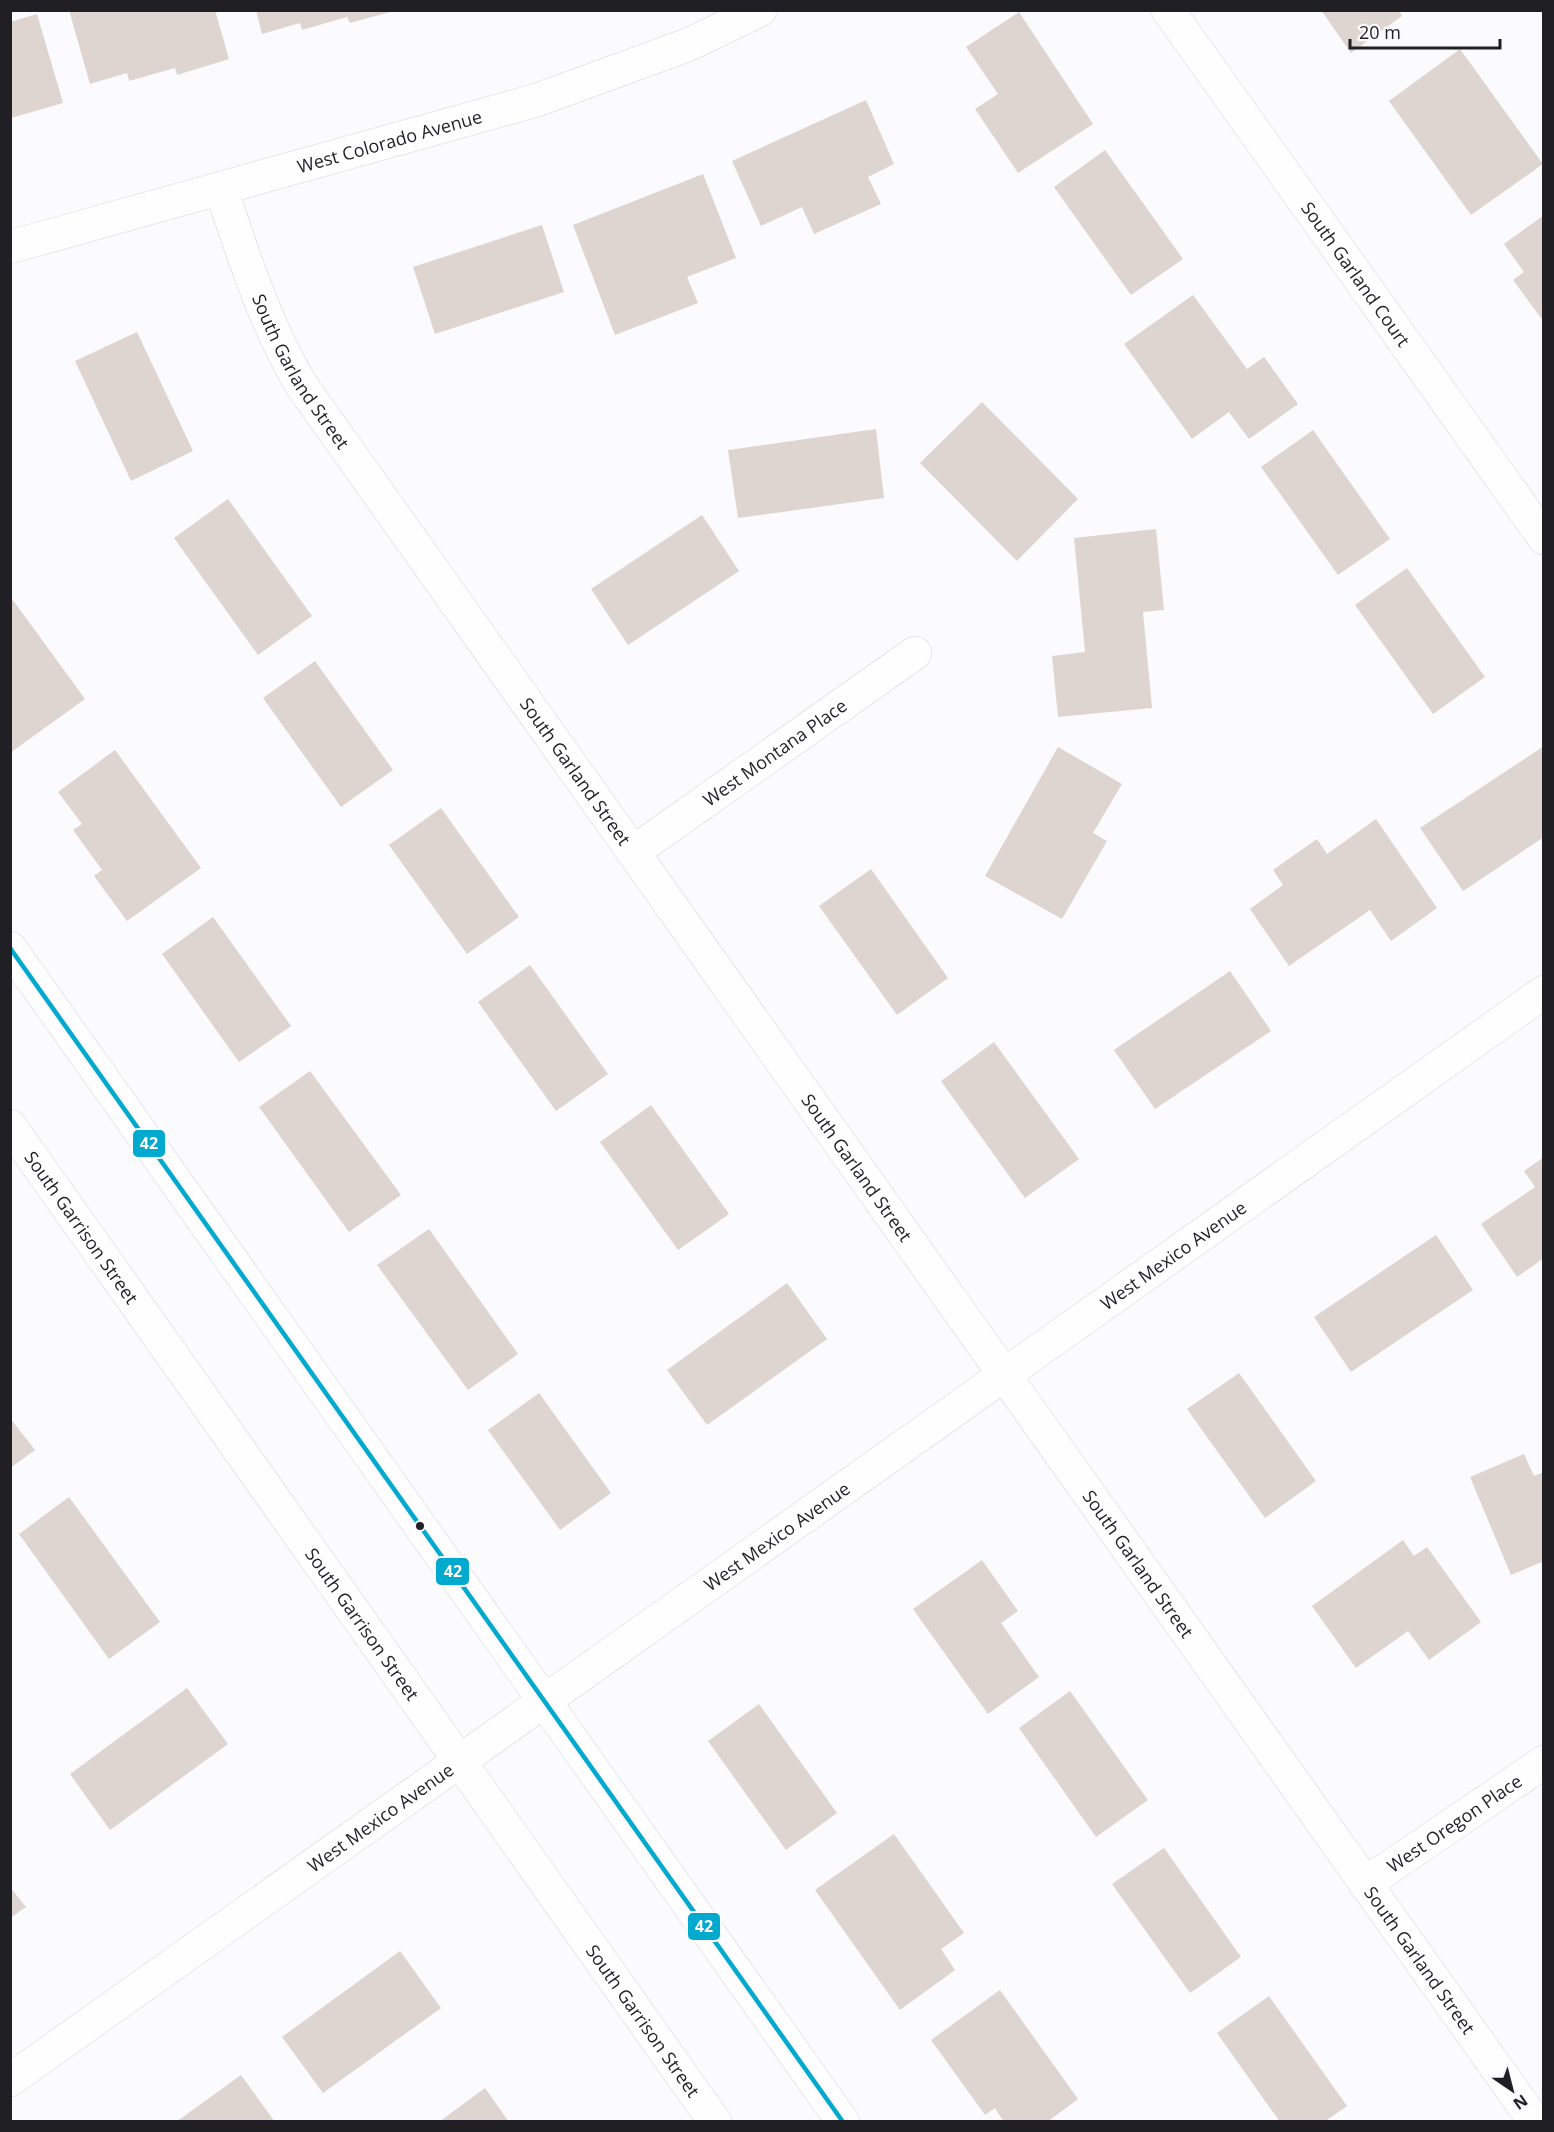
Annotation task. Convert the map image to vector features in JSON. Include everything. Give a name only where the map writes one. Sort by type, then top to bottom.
[{"type":"street","name":"West Colorado Avenue","points":[[10,247],[580,86],[690,44],[760,10]]},
{"type":"street","name":"South Garland Court","points":[[1168,10],[1544,538]]},
{"type":"street","name":"South Garland Street","points":[[221,189],[258,298],[284,356],[302,386],[635,851],[1535,2121]]},
{"type":"street","name":"West Montana Place","points":[[635,851],[915,653]]},
{"type":"street","points":[[10,948],[843,2121]]},
{"type":"street","name":"West Mexico Avenue","points":[[10,2080],[545,1699],[1006,1376],[1544,992]]},
{"type":"street","name":"South Garrison Street","points":[[10,1126],[715,2121]]},
{"type":"street","name":"West Oregon Place","points":[[1365,1884],[1544,1762]]},
{"type":"building","points":[[69,10],[215,10],[229,59],[177,75],[175,68],[129,81],[127,73],[90,84]]},
{"type":"building","points":[[256,10],[394,11],[350,23],[347,17],[302,30],[300,23],[262,34]]},
{"type":"building","points":[[1321,10],[1399,10],[1402,16],[1351,53]]},
{"type":"building","points":[[1019,12],[1093,124],[1018,173],[975,109],[998,94],[966,47]]},
{"type":"building","points":[[37,14],[63,103],[11,118],[10,22]]},
{"type":"building","points":[[1460,49],[1543,164],[1471,215],[1389,101]]},
{"type":"building","points":[[866,100],[894,164],[868,177],[881,204],[814,234],[802,207],[761,226],[732,161]]},
{"type":"building","points":[[1105,150],[1183,259],[1131,295],[1054,187]]},
{"type":"building","points":[[703,174],[736,258],[687,277],[698,303],[615,335],[573,225]]},
{"type":"building","points":[[1544,215],[1544,322],[1513,280],[1524,272],[1504,244]]},
{"type":"building","points":[[542,225],[564,292],[435,334],[413,267]]},
{"type":"building","points":[[1193,295],[1247,369],[1264,357],[1298,404],[1249,439],[1229,412],[1192,439],[1124,344]]},
{"type":"building","points":[[137,332],[193,451],[131,481],[75,361]]},
{"type":"building","points":[[982,402],[1078,499],[1017,561],[920,463]]},
{"type":"building","points":[[876,429],[884,498],[738,518],[728,450]]},
{"type":"building","points":[[1313,430],[1390,539],[1338,575],[1261,467]]},
{"type":"building","points":[[228,499],[312,616],[258,655],[174,538]]},
{"type":"building","points":[[702,515],[739,571],[628,645],[591,589]]},
{"type":"building","points":[[1156,529],[1164,610],[1143,612],[1152,708],[1058,717],[1052,656],[1085,652],[1074,538]]},
{"type":"building","points":[[1407,568],[1485,677],[1433,714],[1355,605]]},
{"type":"building","points":[[10,596],[85,699],[10,753]]},
{"type":"building","points":[[315,661],[393,770],[341,807],[263,698]]},
{"type":"building","points":[[1544,746],[1544,837],[1463,891],[1420,828]]},
{"type":"building","points":[[1058,747],[1122,784],[1093,833],[1107,841],[1062,919],[985,876]]},
{"type":"building","points":[[115,750],[201,868],[127,921],[94,876],[102,870],[73,830],[82,824],[58,792]]},
{"type":"building","points":[[441,808],[519,917],[467,954],[389,845]]},
{"type":"building","points":[[1376,819],[1437,908],[1391,941],[1370,910],[1289,966],[1250,909],[1283,885],[1273,870],[1317,839],[1327,854]]},
{"type":"building","points":[[871,869],[948,978],[897,1015],[819,906]]},
{"type":"building","points":[[213,917],[291,1026],[239,1062],[162,954]]},
{"type":"building","points":[[530,965],[608,1074],[556,1111],[478,1002]]},
{"type":"building","points":[[1230,971],[1271,1031],[1155,1109],[1114,1050]]},
{"type":"building","points":[[994,1042],[1079,1159],[1025,1198],[941,1081]]},
{"type":"building","points":[[310,1071],[401,1195],[349,1232],[259,1107]]},
{"type":"building","points":[[651,1105],[729,1214],[678,1250],[600,1142]]},
{"type":"building","points":[[1544,1157],[1544,1258],[1517,1277],[1481,1224],[1535,1187],[1524,1171]]},
{"type":"building","points":[[429,1229],[518,1354],[468,1390],[377,1265]]},
{"type":"building","points":[[1436,1235],[1473,1290],[1351,1372],[1314,1317]]},
{"type":"building","points":[[787,1283],[827,1339],[707,1425],[667,1370]]},
{"type":"building","points":[[1239,1373],[1316,1481],[1265,1518],[1187,1409]]},
{"type":"building","points":[[539,1393],[611,1493],[560,1530],[488,1430]]},
{"type":"building","points":[[10,1418],[35,1450],[10,1468]]},
{"type":"building","points":[[1524,1454],[1534,1476],[1544,1472],[1544,1561],[1511,1575],[1470,1477]]},
{"type":"building","points":[[69,1497],[160,1622],[109,1659],[19,1534]]},
{"type":"building","points":[[1403,1540],[1414,1556],[1427,1547],[1481,1622],[1429,1660],[1408,1631],[1356,1668],[1312,1606]]},
{"type":"building","points":[[982,1560],[1018,1611],[1001,1623],[1039,1677],[988,1714],[913,1609]]},
{"type":"building","points":[[187,1688],[228,1744],[110,1830],[70,1774]]},
{"type":"building","points":[[1070,1691],[1148,1800],[1096,1837],[1019,1728]]},
{"type":"building","points":[[759,1704],[837,1813],[786,1850],[708,1741]]},
{"type":"building","points":[[894,1834],[964,1933],[941,1949],[955,1970],[900,2010],[815,1890]]},
{"type":"building","points":[[1164,1848],[1241,1957],[1190,1993],[1112,1884]]},
{"type":"building","points":[[10,1887],[26,1907],[10,1918]]},
{"type":"building","points":[[400,1951],[441,2008],[323,2093],[282,2037]]},
{"type":"building","points":[[1000,1990],[1078,2099],[1047,2122],[1004,2122],[995,2108],[985,2115],[931,2040]]},
{"type":"building","points":[[1269,1996],[1347,2106],[1324,2122],[1280,2122],[1217,2033]]},
{"type":"building","points":[[241,2075],[275,2122],[176,2122]]},
{"type":"building","points":[[485,2088],[509,2122],[439,2122]]},
{"type":"transit line","name":"42","points":[[10,948],[843,2122]]}]
